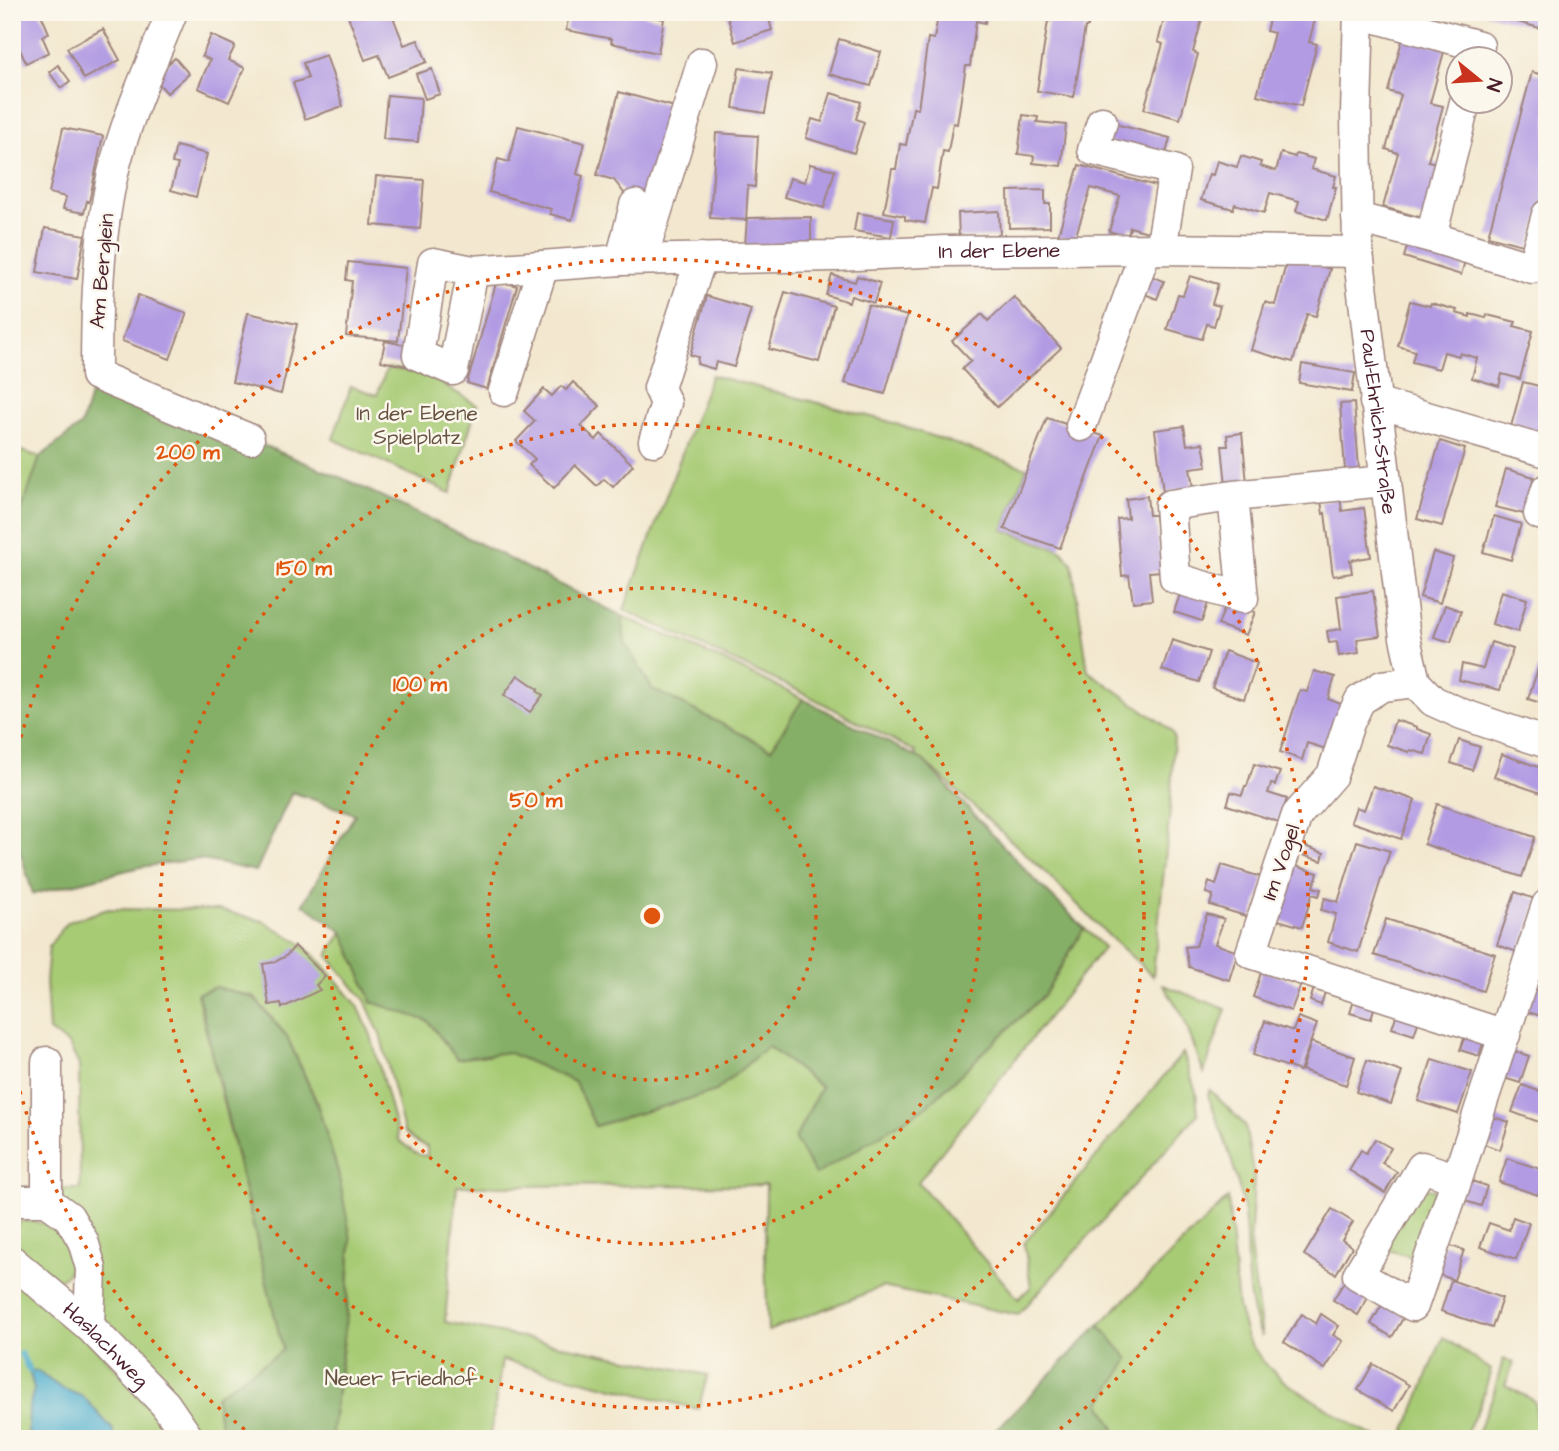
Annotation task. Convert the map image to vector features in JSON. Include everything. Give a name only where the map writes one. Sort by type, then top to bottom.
[{"type":"street","name":"Am Berglein","points":[[172,12],[137,98],[114,171],[104,221],[99,270],[96,376],[249,439]]},
{"type":"street","points":[[1359,13],[1479,46]]},
{"type":"street","name":"Paul-Ehrlich-Straße","points":[[1359,13],[1356,113],[1357,252],[1405,638],[1415,682]]},
{"type":"street","points":[[632,259],[702,63]]},
{"type":"street","points":[[1431,237],[1461,116]]},
{"type":"street","points":[[1081,426],[1153,249],[1174,170],[1093,150],[1102,122]]},
{"type":"street","points":[[632,259],[635,205]]},
{"type":"street","points":[[1357,218],[1532,268],[1547,215]]},
{"type":"street","name":"In der Ebene","points":[[473,271],[632,259],[835,256],[945,251],[1153,249],[1357,252]]},
{"type":"street","points":[[654,441],[666,403],[659,388],[701,258]]},
{"type":"street","points":[[503,391],[543,265]]},
{"type":"street","points":[[1375,402],[1547,452]]},
{"type":"street","points":[[1233,496],[1385,481]]},
{"type":"street","points":[[1547,489],[1539,514],[1547,516]]},
{"type":"street","points":[[1415,682],[1433,701],[1462,714],[1547,743]]},
{"type":"street","name":"Im Vogel","points":[[1415,682],[1382,686],[1360,699],[1332,775],[1297,815],[1251,953],[1505,1035]]},
{"type":"street","points":[[1457,1179],[1547,905]]},
{"type":"street","points":[[47,1062],[47,1201]]},
{"type":"street","points":[[12,1201],[47,1201],[69,1217],[83,1241],[92,1268],[89,1326]]},
{"type":"street","name":"Haslachweg","points":[[12,1261],[89,1326],[165,1404],[189,1439]]},
{"type":"green space","name":"In der Ebene Spielplatz","points":[[387,368],[425,374],[477,405],[450,493],[333,439],[351,386],[377,395]]},
{"type":"green space","points":[[711,375],[887,421],[1027,468],[1003,530],[1061,550],[1072,563],[1088,671],[1163,724],[1174,737],[1170,811],[1153,976],[1042,869],[923,760],[915,756],[916,752],[805,694],[624,610]]},
{"type":"green space","points":[[96,376],[342,478],[622,616],[625,643],[652,689],[771,749],[803,699],[923,760],[1033,878],[1084,928],[1045,994],[927,1106],[815,1175],[795,1139],[821,1087],[768,1046],[716,1091],[595,1126],[575,1082],[508,1052],[457,1059],[428,1021],[372,1002],[343,932],[303,904],[355,814],[292,792],[256,871],[198,859],[140,867],[33,894],[12,825],[12,538],[40,457],[81,425]]},
{"type":"green space","points":[[12,448],[40,457],[12,539]]},
{"type":"green space","points":[[622,616],[803,699],[771,749],[652,689],[625,643]]},
{"type":"green space","name":"Neuer Friedhof","points":[[108,909],[219,910],[263,921],[299,942],[322,963],[358,1006],[371,1035],[399,1140],[419,1154],[427,1156],[427,1147],[404,1132],[381,1037],[365,1000],[328,956],[343,932],[372,1002],[428,1021],[457,1059],[508,1052],[575,1082],[595,1126],[716,1091],[767,1046],[821,1087],[795,1139],[815,1174],[927,1106],[1045,994],[1084,928],[1104,947],[918,1182],[1018,1299],[1031,1287],[1024,1243],[1183,1053],[1196,1092],[1198,1114],[1018,1315],[882,1287],[768,1331],[766,1185],[457,1186],[445,1322],[708,1375],[698,1409],[502,1360],[490,1439],[331,1439],[347,1316],[351,1240],[338,1172],[316,1100],[287,1036],[254,997],[215,987],[197,994],[283,1350],[216,1396],[222,1439],[199,1439],[97,1323],[57,1189],[80,1189],[79,1065],[69,1045],[49,1031],[46,982],[49,946],[67,922]]},
{"type":"green space","points":[[1163,985],[1226,1009],[1204,1073],[1182,1014]]},
{"type":"green space","points":[[216,987],[254,998],[287,1037],[316,1101],[338,1172],[351,1239],[346,1317],[331,1439],[222,1439],[216,1396],[283,1350],[198,993]]},
{"type":"green space","points":[[1210,1090],[1245,1125],[1254,1178],[1250,1246],[1262,1337],[1249,1293],[1242,1199],[1208,1095]]},
{"type":"green space","points":[[1419,1186],[1444,1194],[1422,1260],[1381,1248]]},
{"type":"green space","points":[[1228,1198],[1238,1307],[1247,1338],[1263,1362],[1285,1382],[1379,1439],[1120,1439],[1101,1403],[1099,1325]]},
{"type":"green space","points":[[21,1221],[42,1223],[58,1229],[69,1242],[75,1263],[61,1279],[52,1280],[46,1277],[12,1248],[12,1229]]},
{"type":"green space","points":[[12,1273],[89,1340],[181,1439],[12,1439]]},
{"type":"green space","points":[[1099,1325],[1129,1359],[1101,1403],[1120,1439],[987,1439]]},
{"type":"green space","points":[[1443,1337],[1491,1370],[1480,1405],[1463,1439],[1405,1439],[1403,1438]]},
{"type":"green space","points":[[1503,1359],[1514,1363],[1505,1385],[1535,1401],[1537,1439],[1474,1439],[1493,1396]]},
{"type":"water","points":[[29,1370],[37,1371],[61,1388],[84,1397],[113,1430],[113,1439],[31,1439],[28,1431],[29,1407],[34,1389]]},
{"type":"building","points":[[12,12],[40,12],[49,33],[42,36],[49,52],[26,63],[12,32]]},
{"type":"building","points":[[359,12],[391,12],[404,45],[418,40],[427,62],[388,77],[379,55],[365,60],[348,16]]},
{"type":"building","points":[[628,12],[664,19],[658,53],[611,43],[612,39],[566,30],[568,20],[534,14]]},
{"type":"building","points":[[726,12],[767,12],[772,30],[735,42]]},
{"type":"building","points":[[946,12],[987,12],[985,23],[976,21],[970,66],[966,66],[957,124],[953,123],[948,152],[943,151],[937,189],[932,188],[925,223],[905,220],[905,216],[884,212],[900,144],[906,145],[913,108],[918,109],[928,38],[934,39],[938,16],[945,16]]},
{"type":"building","points":[[1052,12],[1090,12],[1088,27],[1085,27],[1074,97],[1037,91],[1048,21],[1051,21]]},
{"type":"building","points":[[1166,12],[1204,12],[1193,52],[1198,54],[1180,119],[1144,109],[1163,44],[1158,42]]},
{"type":"building","points":[[1271,12],[1317,12],[1309,42],[1317,44],[1301,106],[1257,95],[1274,33],[1266,31]]},
{"type":"building","points":[[1547,12],[1547,30],[1484,13]]},
{"type":"building","points":[[103,29],[120,60],[84,79],[67,48]]},
{"type":"building","points":[[211,35],[235,46],[228,60],[245,68],[229,102],[198,88],[210,60],[202,56]]},
{"type":"building","points":[[1403,37],[1444,48],[1430,103],[1443,106],[1428,161],[1440,164],[1426,219],[1383,207],[1398,153],[1386,149],[1401,95],[1388,91]]},
{"type":"building","points":[[839,39],[881,52],[871,86],[829,74]]},
{"type":"building","points":[[326,55],[343,106],[305,119],[293,83],[308,78],[303,63]]},
{"type":"building","points":[[175,58],[189,74],[167,93],[153,77]]},
{"type":"building","points":[[58,65],[70,81],[61,88],[49,72]]},
{"type":"building","points":[[739,68],[772,73],[765,113],[733,108]]},
{"type":"building","points":[[432,69],[440,94],[425,99],[416,74]]},
{"type":"building","points":[[1532,72],[1547,76],[1547,188],[1530,247],[1488,236]]},
{"type":"building","points":[[619,92],[675,107],[648,206],[630,201],[614,180],[597,175]]},
{"type":"building","points":[[831,93],[861,102],[856,119],[864,122],[854,153],[806,138],[812,119],[822,122]]},
{"type":"building","points":[[387,95],[421,98],[418,142],[383,139]]},
{"type":"building","points":[[1023,115],[1038,117],[1037,122],[1066,125],[1061,166],[1033,163],[1034,156],[1018,154]]},
{"type":"building","points":[[1107,122],[1170,138],[1165,157],[1102,140]]},
{"type":"building","points":[[518,126],[585,143],[577,174],[583,176],[572,220],[550,214],[551,209],[489,192],[498,159],[509,162]]},
{"type":"building","points":[[63,128],[103,136],[89,202],[87,201],[84,213],[63,209],[66,197],[49,193]]},
{"type":"building","points":[[716,133],[758,136],[755,187],[748,186],[746,220],[710,218]]},
{"type":"building","points":[[176,146],[207,154],[196,197],[171,190],[178,164],[172,163]]},
{"type":"building","points":[[1281,153],[1314,159],[1311,169],[1336,176],[1333,187],[1336,187],[1327,220],[1296,211],[1299,201],[1270,193],[1264,213],[1235,204],[1233,209],[1201,200],[1209,174],[1213,175],[1217,161],[1237,167],[1241,156],[1261,162],[1260,166],[1276,171]]},
{"type":"building","points":[[810,164],[835,170],[824,208],[784,197],[790,178],[805,182]]},
{"type":"building","points":[[1079,165],[1160,187],[1148,232],[1130,227],[1128,237],[1109,231],[1120,196],[1091,188],[1075,238],[1057,238]]},
{"type":"building","points":[[376,176],[424,180],[420,229],[372,225]]},
{"type":"building","points":[[1045,190],[1045,204],[1050,204],[1050,227],[1009,228],[1008,191]]},
{"type":"building","points":[[999,211],[1000,237],[959,238],[958,213]]},
{"type":"building","points":[[857,213],[894,219],[891,237],[854,231]]},
{"type":"building","points":[[811,217],[811,244],[745,246],[747,218]]},
{"type":"building","points":[[45,228],[85,235],[77,279],[37,272]]},
{"type":"building","points":[[1410,237],[1467,254],[1461,275],[1404,257]]},
{"type":"building","points":[[1288,257],[1330,269],[1316,316],[1307,314],[1293,362],[1251,350],[1265,302],[1275,305]]},
{"type":"building","points":[[348,262],[406,268],[398,341],[346,336],[352,281],[346,280]]},
{"type":"building","points":[[1143,273],[1164,281],[1157,299],[1137,291]]},
{"type":"building","points":[[832,275],[855,282],[857,276],[880,283],[874,303],[851,296],[849,302],[826,295]]},
{"type":"building","points":[[1190,276],[1218,284],[1212,304],[1220,306],[1214,326],[1207,324],[1202,339],[1167,329],[1178,294],[1183,295]]},
{"type":"building","points":[[497,280],[517,286],[487,389],[467,383]]},
{"type":"building","points":[[785,292],[834,306],[819,362],[769,349]]},
{"type":"building","points":[[138,295],[187,313],[170,359],[122,341]]},
{"type":"building","points":[[707,296],[751,309],[734,367],[716,362],[714,369],[697,364],[698,357],[690,355]]},
{"type":"building","points":[[1014,297],[1061,348],[997,407],[962,369],[971,361],[952,341],[982,314],[988,321]]},
{"type":"building","points":[[1410,301],[1430,306],[1431,303],[1457,310],[1456,313],[1470,317],[1470,314],[1486,318],[1487,315],[1516,322],[1514,326],[1533,331],[1520,379],[1502,374],[1499,386],[1472,378],[1477,358],[1460,353],[1459,356],[1444,352],[1439,369],[1412,362],[1415,351],[1398,346]]},
{"type":"building","points":[[868,305],[907,316],[885,394],[845,383]]},
{"type":"building","points":[[248,313],[297,324],[281,394],[232,382]]},
{"type":"building","points":[[385,341],[409,346],[406,366],[381,361]]},
{"type":"building","points":[[1302,364],[1355,373],[1352,392],[1299,383]]},
{"type":"building","points":[[573,382],[600,406],[581,426],[596,440],[601,434],[633,465],[613,487],[604,479],[597,486],[575,465],[554,488],[529,465],[535,459],[516,441],[535,421],[524,411],[544,389],[552,396],[561,386],[566,390]]},
{"type":"building","points":[[1523,382],[1547,388],[1547,422],[1541,443],[1509,434]]},
{"type":"building","points":[[1354,403],[1359,469],[1345,470],[1340,404]]},
{"type":"building","points":[[1047,418],[1103,436],[1060,548],[1004,529]]},
{"type":"building","points":[[1184,426],[1187,445],[1203,443],[1207,466],[1190,468],[1193,488],[1163,492],[1155,430]]},
{"type":"building","points":[[1242,433],[1247,483],[1226,485],[1222,446],[1228,446],[1227,435]]},
{"type":"building","points":[[1440,441],[1465,449],[1442,526],[1417,519]]},
{"type":"building","points":[[1506,469],[1534,477],[1524,514],[1495,507]]},
{"type":"building","points":[[1147,496],[1149,515],[1155,515],[1162,571],[1149,572],[1152,600],[1133,602],[1129,575],[1122,576],[1117,519],[1128,518],[1126,499]]},
{"type":"building","points":[[1340,498],[1342,511],[1364,508],[1371,557],[1350,560],[1352,573],[1333,576],[1321,501]]},
{"type":"building","points":[[1494,516],[1521,524],[1511,560],[1483,552]]},
{"type":"building","points":[[1433,552],[1453,558],[1440,603],[1420,597]]},
{"type":"building","points":[[1181,591],[1209,600],[1202,621],[1174,612]]},
{"type":"building","points":[[1373,591],[1380,636],[1357,639],[1359,653],[1339,656],[1337,642],[1329,643],[1327,631],[1341,629],[1337,596]]},
{"type":"building","points":[[1501,591],[1527,599],[1518,632],[1492,624]]},
{"type":"building","points":[[1227,602],[1255,612],[1246,635],[1218,625]]},
{"type":"building","points":[[1445,605],[1461,611],[1451,642],[1434,637]]},
{"type":"building","points":[[1172,640],[1209,652],[1199,682],[1162,670]]},
{"type":"building","points":[[1491,642],[1513,649],[1500,690],[1459,680],[1462,664],[1483,669]]},
{"type":"building","points":[[1225,651],[1257,663],[1244,699],[1212,688]]},
{"type":"building","points":[[1543,654],[1547,655],[1547,705],[1528,699]]},
{"type":"building","points":[[1314,671],[1335,677],[1328,699],[1341,704],[1326,749],[1307,743],[1302,760],[1280,752],[1300,690],[1307,692]]},
{"type":"building","points":[[518,675],[543,695],[530,712],[504,695]]},
{"type":"building","points":[[1395,720],[1431,734],[1425,754],[1387,745]]},
{"type":"building","points":[[1459,740],[1480,747],[1472,770],[1451,763]]},
{"type":"building","points":[[1502,754],[1547,770],[1547,795],[1494,777]]},
{"type":"building","points":[[1254,764],[1280,772],[1275,785],[1271,784],[1268,793],[1287,799],[1279,822],[1227,805],[1231,792],[1242,795]]},
{"type":"building","points":[[1373,786],[1415,800],[1401,839],[1351,822],[1356,807],[1364,810]]},
{"type":"building","points":[[1437,804],[1535,837],[1522,877],[1424,844]]},
{"type":"building","points":[[1357,841],[1390,851],[1358,952],[1328,942],[1336,914],[1321,910],[1325,898],[1338,902]]},
{"type":"building","points":[[1304,846],[1324,853],[1322,861],[1302,855]]},
{"type":"building","points":[[1222,865],[1264,878],[1252,918],[1210,905],[1213,895],[1206,893],[1209,882],[1216,885]]},
{"type":"building","points":[[1295,866],[1318,873],[1313,887],[1321,889],[1319,896],[1312,894],[1302,927],[1278,920]]},
{"type":"building","points":[[1515,892],[1538,900],[1520,953],[1497,945]]},
{"type":"building","points":[[1207,914],[1224,919],[1215,944],[1238,952],[1229,980],[1189,967],[1185,947],[1196,946]]},
{"type":"building","points":[[1386,919],[1495,954],[1483,991],[1374,955]]},
{"type":"building","points":[[295,946],[325,976],[316,985],[320,990],[282,1008],[281,1003],[269,1005],[263,964],[286,956]]},
{"type":"building","points":[[1262,970],[1301,984],[1291,1011],[1253,997]]},
{"type":"building","points":[[1534,983],[1547,987],[1544,1017],[1525,1011]]},
{"type":"building","points":[[1314,988],[1325,992],[1321,1005],[1310,1001]]},
{"type":"building","points":[[1357,991],[1377,998],[1371,1019],[1350,1013]]},
{"type":"building","points":[[1399,1007],[1421,1014],[1414,1035],[1392,1028]]},
{"type":"building","points":[[1298,1017],[1317,1024],[1300,1071],[1253,1055],[1265,1021],[1293,1031]]},
{"type":"building","points":[[1468,1028],[1486,1034],[1479,1056],[1460,1050]]},
{"type":"building","points":[[1311,1042],[1355,1057],[1346,1085],[1302,1070]]},
{"type":"building","points":[[1510,1050],[1529,1056],[1520,1083],[1501,1077]]},
{"type":"building","points":[[1432,1059],[1472,1072],[1458,1114],[1418,1101]]},
{"type":"building","points":[[1367,1060],[1402,1072],[1391,1104],[1356,1092]]},
{"type":"building","points":[[1522,1085],[1547,1094],[1547,1125],[1512,1112]]},
{"type":"building","points":[[1490,1116],[1509,1122],[1500,1150],[1481,1143]]},
{"type":"building","points":[[1375,1139],[1391,1148],[1382,1163],[1397,1172],[1385,1193],[1349,1170],[1361,1150],[1366,1153]]},
{"type":"building","points":[[1507,1158],[1546,1171],[1538,1195],[1499,1182]]},
{"type":"building","points":[[1465,1179],[1487,1186],[1481,1206],[1459,1199]]},
{"type":"building","points":[[1332,1209],[1353,1222],[1342,1240],[1352,1247],[1336,1274],[1304,1255]]},
{"type":"building","points":[[1513,1217],[1529,1223],[1516,1259],[1480,1247],[1489,1223],[1509,1230]]},
{"type":"building","points":[[1444,1244],[1464,1250],[1454,1280],[1434,1273]]},
{"type":"building","points":[[1346,1279],[1370,1294],[1358,1315],[1333,1300]]},
{"type":"building","points":[[1451,1280],[1502,1298],[1492,1328],[1441,1311]]},
{"type":"building","points":[[1383,1303],[1405,1315],[1392,1337],[1371,1324]]},
{"type":"building","points":[[1302,1314],[1316,1324],[1321,1314],[1339,1326],[1333,1335],[1343,1341],[1325,1369],[1284,1342]]},
{"type":"building","points":[[1373,1364],[1409,1385],[1394,1411],[1358,1390]]},
{"type":"waterway","points":[[21,1354],[29,1370]]}]
